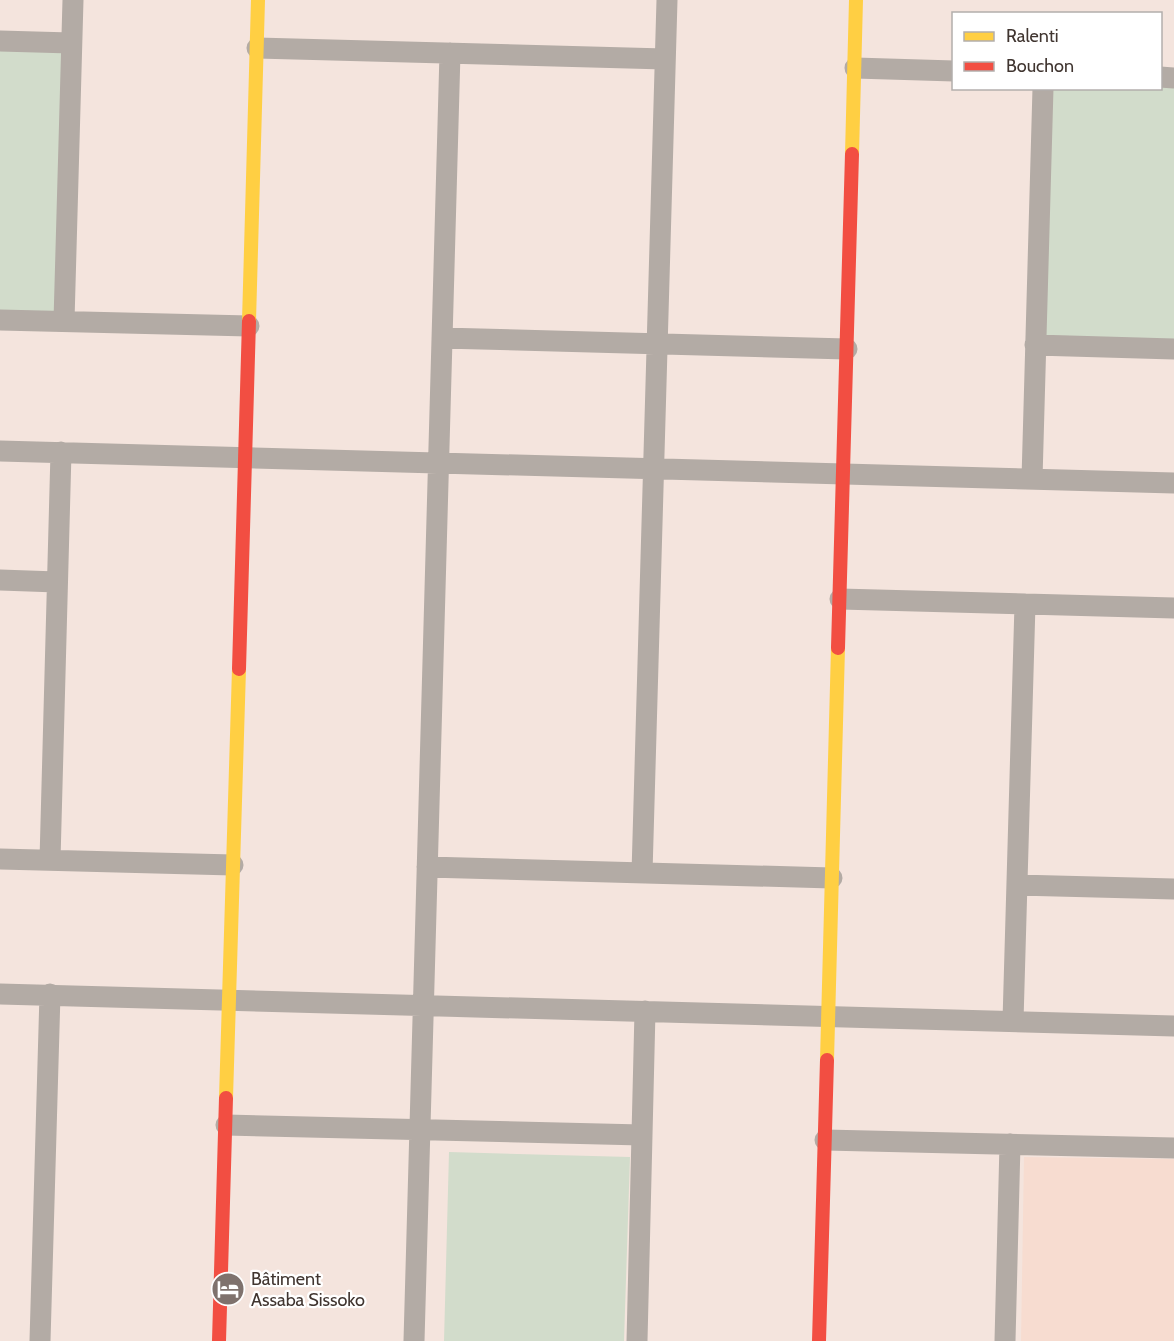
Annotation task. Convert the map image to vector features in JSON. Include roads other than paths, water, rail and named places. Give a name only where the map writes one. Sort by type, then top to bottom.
[{"type":"street","points":[[64,321],[72,0]]},
{"type":"street","points":[[219,1341],[258,0]]},
{"type":"street","points":[[642,873],[667,0]]},
{"type":"street","points":[[819,1341],[856,0]]},
{"type":"street","points":[[0,41],[71,43]]},
{"type":"street","points":[[256,48],[666,59]]},
{"type":"street","points":[[414,1341],[450,53]]},
{"type":"street","points":[[855,68],[952,71]]},
{"type":"street","points":[[1032,479],[1042,90]]},
{"type":"street","points":[[0,320],[249,326]]},
{"type":"street","points":[[442,338],[847,349]]},
{"type":"street","points":[[1035,345],[1174,349]]},
{"type":"street","points":[[0,451],[1174,483]]},
{"type":"street","points":[[50,860],[61,452]]},
{"type":"street","points":[[0,580],[57,582]]},
{"type":"street","points":[[840,599],[1174,608]]},
{"type":"street","points":[[1013,1021],[1025,604]]},
{"type":"street","points":[[0,859],[233,865]]},
{"type":"street","points":[[427,867],[832,878]]},
{"type":"street","points":[[1017,885],[1174,889]]},
{"type":"street","points":[[0,994],[1174,1026]]},
{"type":"street","points":[[40,1341],[50,994]]},
{"type":"street","points":[[637,1341],[645,1011]]},
{"type":"street","points":[[226,1125],[642,1135]]},
{"type":"street","points":[[825,1140],[1174,1148]]},
{"type":"street","points":[[1005,1341],[1010,1144]]},
{"type":"place","name":"Bâtiment Assaba Sissoko","points":[[228,1289]]}]
